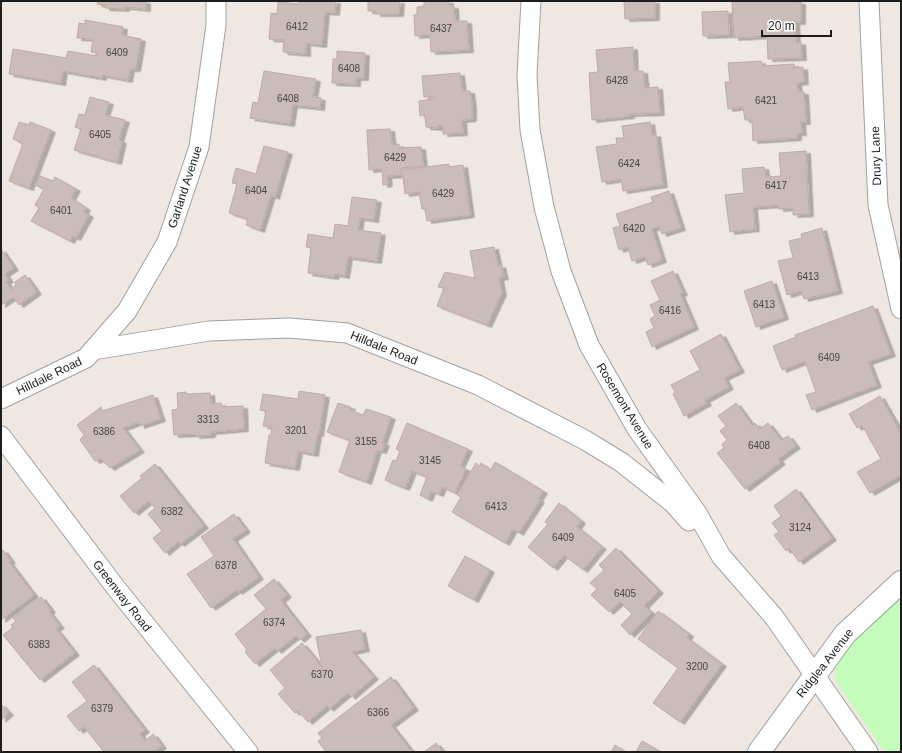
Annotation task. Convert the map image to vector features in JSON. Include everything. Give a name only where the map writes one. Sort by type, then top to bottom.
[{"type":"street","name":"Garland Avenue","points":[[93,350],[127,310],[167,242],[199,147],[216,25],[216,1]]},
{"type":"street","name":"Rosemont Avenue","points":[[531,1],[527,75],[530,130],[544,207],[561,271],[589,345],[637,430],[697,514],[721,556],[774,617],[868,752]]},
{"type":"street","name":"Drury Lane","points":[[869,1],[878,204],[901,309]]},
{"type":"street","name":"Hilldale Road","points":[[1,399],[86,358],[93,350],[208,331],[289,328],[347,333],[478,385],[585,440],[621,462],[673,502],[721,556]]},
{"type":"street","name":"Greenway Road","points":[[1,436],[116,588],[248,752]]},
{"type":"street","name":"Ridglea Avenue","points":[[759,752],[845,634],[901,582]]},
{"type":"green space","points":[[901,593],[901,752],[885,752],[836,682],[835,668],[846,650]]},
{"type":"building","points":[[98,1],[146,1],[146,9],[125,7],[125,9],[105,8],[106,5],[97,4]]},
{"type":"building","points":[[299,1],[336,1],[335,13],[325,12],[322,45],[306,43],[306,54],[283,52],[284,40],[269,39],[271,13],[277,14],[278,2],[299,4]]},
{"type":"building","points":[[368,1],[400,1],[399,14],[376,14],[376,11],[368,11]]},
{"type":"building","points":[[424,1],[449,1],[449,6],[454,6],[455,21],[467,21],[469,50],[431,52],[430,35],[415,36],[414,15],[417,15],[417,7],[424,6]]},
{"type":"building","points":[[624,1],[655,1],[655,18],[625,19]]},
{"type":"building","points":[[732,1],[801,2],[801,22],[795,22],[796,43],[801,42],[802,58],[768,59],[767,36],[734,38]]},
{"type":"building","points":[[728,11],[729,35],[703,36],[702,12]]},
{"type":"building","points":[[85,20],[123,27],[122,35],[141,39],[136,69],[130,69],[128,80],[102,75],[102,78],[63,71],[61,83],[9,74],[13,49],[66,58],[68,51],[97,56],[97,53],[91,52],[93,39],[77,38],[79,23],[85,24]]},
{"type":"building","points":[[633,47],[634,71],[643,71],[645,88],[658,87],[660,113],[630,114],[630,116],[592,120],[589,73],[598,72],[596,50]]},
{"type":"building","points":[[337,51],[365,53],[364,78],[356,78],[356,84],[332,83],[333,59],[337,59]]},
{"type":"building","points":[[761,61],[762,66],[794,64],[794,68],[803,67],[804,82],[797,83],[798,92],[804,92],[806,122],[801,122],[802,133],[797,133],[797,138],[753,141],[752,120],[745,120],[743,107],[728,109],[725,82],[730,82],[728,63]]},
{"type":"building","points":[[264,71],[316,79],[313,97],[321,98],[320,108],[293,105],[290,124],[250,118],[253,102],[258,103]]},
{"type":"building","points":[[460,73],[462,91],[470,91],[472,119],[462,120],[463,133],[443,134],[443,125],[438,125],[438,128],[426,127],[425,115],[420,116],[419,101],[434,99],[435,97],[424,97],[422,76]]},
{"type":"building","points":[[90,97],[109,102],[105,115],[125,120],[119,140],[122,141],[117,162],[74,150],[81,129],[75,127],[79,114],[85,115]]},
{"type":"building","points":[[19,122],[29,125],[30,122],[51,130],[29,188],[9,181],[22,146],[22,143],[13,139]]},
{"type":"building","points":[[650,122],[652,135],[656,134],[663,185],[623,191],[621,179],[602,182],[596,147],[617,144],[616,138],[624,138],[622,126]]},
{"type":"building","points":[[390,129],[392,145],[399,144],[399,148],[421,147],[423,166],[401,168],[401,175],[387,176],[388,184],[383,185],[382,169],[369,170],[367,130]]},
{"type":"building","points":[[264,146],[288,152],[275,197],[271,195],[260,230],[246,225],[248,219],[229,213],[237,184],[232,183],[236,168],[256,174]]},
{"type":"building","points":[[806,151],[809,214],[793,215],[793,208],[779,209],[778,205],[753,207],[755,229],[730,232],[725,195],[744,193],[742,169],[764,167],[766,177],[781,176],[779,153]]},
{"type":"building","points":[[449,164],[449,167],[463,165],[470,215],[427,221],[425,209],[422,209],[419,192],[405,194],[402,170]]},
{"type":"building","points":[[40,176],[53,181],[55,177],[76,189],[71,198],[86,208],[84,212],[89,215],[76,238],[73,236],[70,241],[31,221],[39,208],[35,205],[44,189],[35,185]]},
{"type":"building","points":[[669,191],[681,228],[662,234],[659,226],[652,229],[662,260],[648,265],[645,257],[632,261],[628,247],[619,250],[613,228],[620,226],[616,214],[653,202],[651,197]]},
{"type":"building","points":[[352,197],[377,200],[374,220],[360,218],[358,230],[381,233],[377,261],[348,257],[345,276],[335,274],[334,277],[308,273],[311,248],[306,247],[308,234],[333,238],[335,224],[348,226]]},
{"type":"building","points":[[822,228],[838,291],[804,299],[801,291],[787,295],[778,261],[793,258],[789,241],[802,238],[801,234]]},
{"type":"building","points":[[494,247],[498,266],[501,265],[504,277],[499,278],[502,293],[487,325],[437,306],[444,288],[438,287],[445,272],[475,278],[470,251]]},
{"type":"building","points":[[1,249],[14,268],[5,274],[9,280],[6,282],[11,289],[16,285],[15,282],[25,275],[37,292],[19,305],[13,297],[1,305]]},
{"type":"building","points":[[673,271],[683,293],[680,294],[694,327],[652,347],[646,332],[654,328],[650,319],[655,316],[650,305],[660,300],[651,281]]},
{"type":"building","points":[[772,281],[784,317],[756,327],[744,291]]},
{"type":"building","points":[[873,306],[891,354],[868,362],[877,385],[812,410],[806,395],[816,392],[805,361],[782,370],[773,346],[796,337],[795,335]]},
{"type":"building","points":[[721,334],[740,370],[724,378],[729,387],[705,400],[707,403],[684,416],[673,394],[675,392],[671,385],[700,370],[690,351]]},
{"type":"building","points":[[299,391],[325,395],[319,434],[317,434],[314,454],[298,451],[295,468],[265,463],[269,435],[271,435],[272,427],[263,426],[266,411],[260,410],[263,394],[298,399]]},
{"type":"building","points":[[186,392],[186,394],[210,393],[211,404],[221,403],[222,407],[243,406],[244,429],[211,432],[211,435],[174,435],[172,410],[178,409],[177,393]]},
{"type":"building","points":[[153,395],[161,419],[140,426],[139,422],[123,428],[140,450],[110,468],[101,459],[95,461],[80,440],[84,435],[77,425],[101,407],[102,411]]},
{"type":"building","points":[[880,396],[901,433],[901,475],[870,493],[857,472],[881,459],[862,425],[857,428],[849,414]]},
{"type":"building","points":[[338,403],[351,407],[350,410],[363,415],[366,409],[391,417],[382,443],[385,443],[382,451],[377,450],[367,482],[339,472],[350,440],[327,432]]},
{"type":"building","points":[[736,403],[752,425],[755,423],[760,429],[768,423],[781,440],[788,436],[796,446],[778,459],[781,462],[745,489],[717,453],[724,448],[722,444],[727,440],[720,431],[726,426],[718,416]]},
{"type":"building","points":[[407,423],[468,449],[460,466],[466,469],[455,493],[442,487],[439,494],[431,491],[428,499],[420,495],[427,477],[412,471],[405,488],[385,480],[393,460],[396,461],[400,451],[396,449]]},
{"type":"building","points":[[495,462],[543,491],[538,499],[540,500],[519,533],[513,529],[505,543],[452,512],[461,497],[457,495],[476,463],[480,466],[481,463],[491,470]]},
{"type":"building","points":[[155,464],[204,526],[180,544],[178,542],[165,553],[153,538],[162,531],[148,514],[155,508],[149,501],[134,513],[120,496],[142,478],[140,476]]},
{"type":"building","points":[[796,489],[832,538],[799,562],[789,548],[786,551],[774,535],[779,532],[772,523],[781,516],[774,506]]},
{"type":"building","points":[[559,503],[581,521],[577,527],[602,547],[583,570],[564,555],[553,568],[528,547],[548,524],[545,522]]},
{"type":"building","points":[[234,514],[246,530],[233,539],[259,577],[238,592],[237,590],[211,608],[187,574],[214,556],[201,537]]},
{"type":"building","points":[[616,548],[659,591],[644,606],[652,613],[630,635],[621,625],[632,614],[620,602],[609,612],[591,595],[597,589],[590,583],[604,570],[599,565]]},
{"type":"building","points":[[3,550],[11,561],[9,562],[34,595],[1,620],[1,551]]},
{"type":"building","points":[[465,556],[490,570],[474,600],[448,586]]},
{"type":"building","points":[[274,579],[287,595],[281,600],[307,634],[300,640],[296,636],[277,651],[275,648],[255,664],[245,652],[247,650],[235,634],[266,609],[254,595]]},
{"type":"building","points":[[41,597],[51,610],[49,612],[60,626],[56,629],[75,653],[40,680],[3,635],[13,627],[11,625],[16,621],[13,618]]},
{"type":"building","points":[[658,611],[689,634],[687,638],[722,664],[680,722],[653,703],[678,668],[638,639]]},
{"type":"building","points":[[361,630],[365,649],[352,652],[374,677],[351,697],[348,693],[329,709],[327,706],[308,722],[298,711],[295,713],[278,694],[285,688],[270,670],[302,643],[322,667],[316,637]]},
{"type":"building","points":[[94,665],[145,730],[140,734],[145,741],[153,734],[162,746],[153,752],[104,752],[84,727],[79,731],[67,716],[87,701],[72,682]]},
{"type":"building","points":[[391,677],[414,708],[391,725],[412,752],[326,752],[318,741],[322,738],[318,733]]},
{"type":"building","points":[[1,704],[9,713],[1,720]]},
{"type":"building","points":[[642,741],[661,752],[636,752]]},
{"type":"building","points":[[436,743],[443,752],[424,752]]},
{"type":"building","points":[[615,745],[625,752],[611,752]]}]
